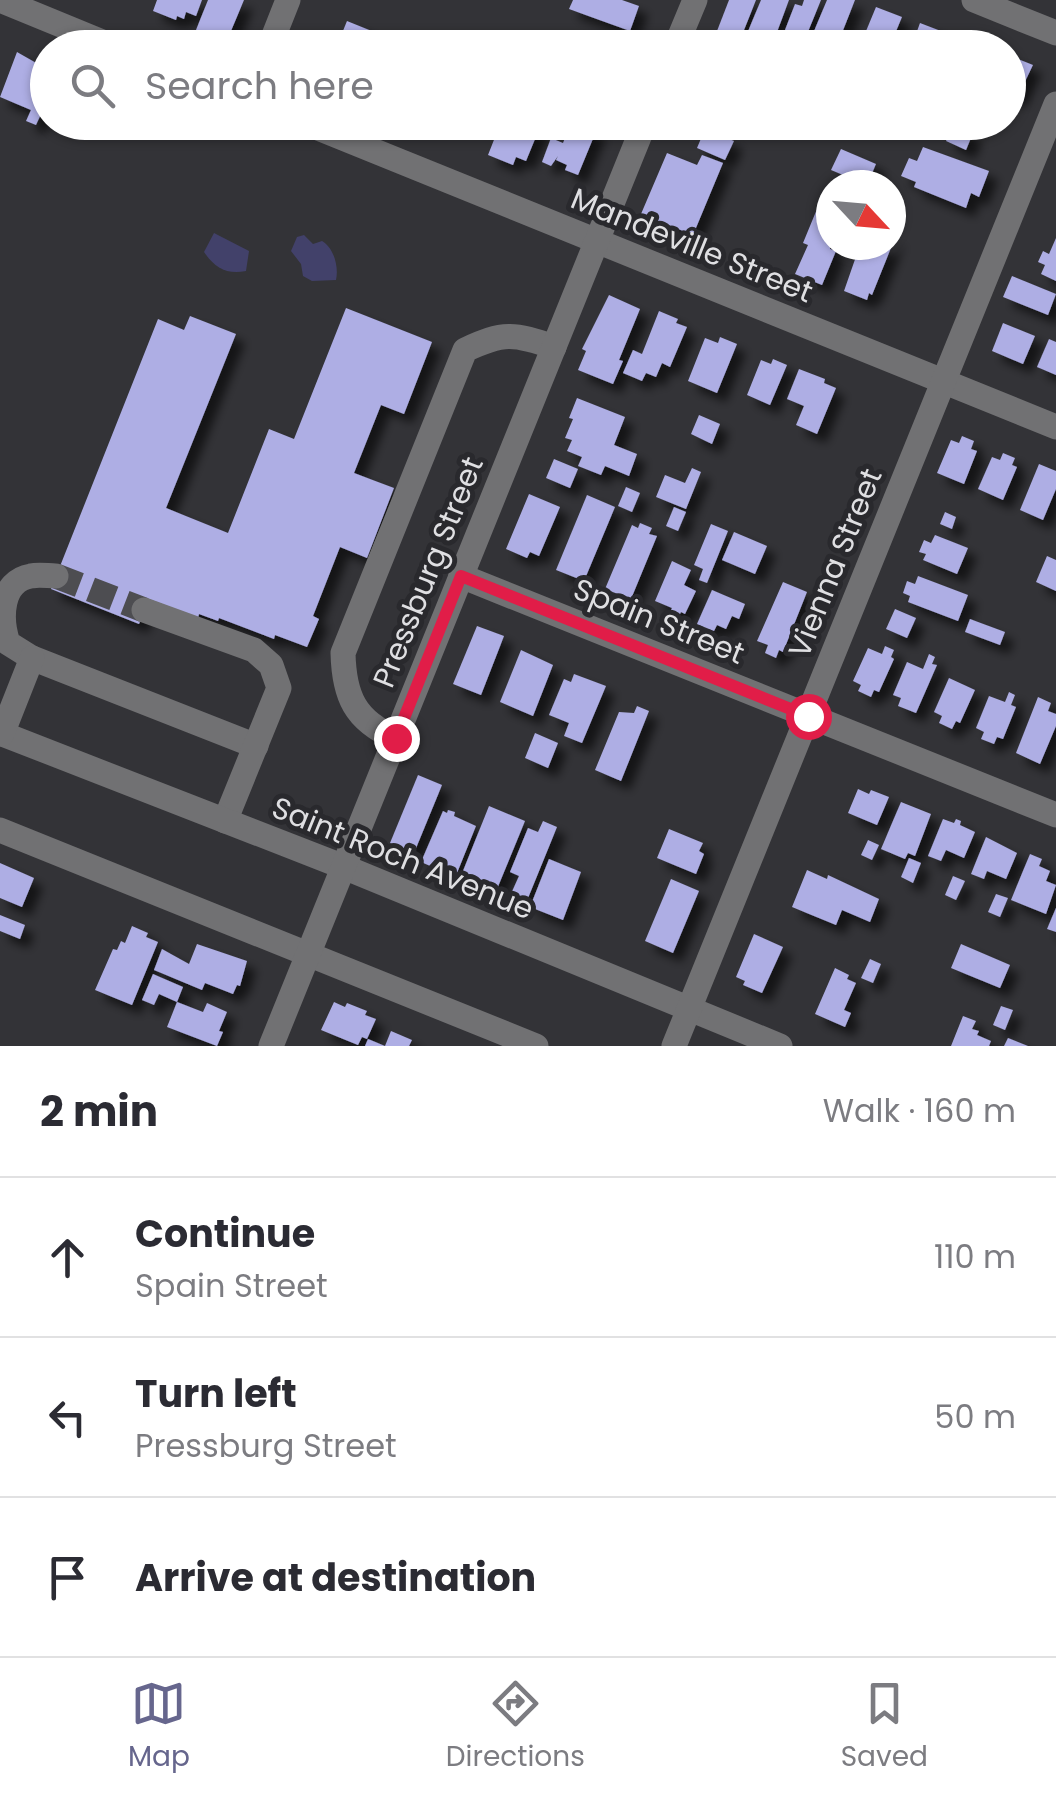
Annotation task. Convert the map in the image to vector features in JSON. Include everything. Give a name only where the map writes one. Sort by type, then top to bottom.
[{"type":"street","points":[[0,0],[73,30]]},
{"type":"street","points":[[276,30],[288,0]]},
{"type":"street","points":[[682,30],[694,0]]},
{"type":"street","points":[[974,0],[1056,33]]},
{"type":"street","name":"Vienna Street","points":[[674,1046],[1056,104]]},
{"type":"street","name":"Mandeville Street","points":[[347,140],[1056,427]]},
{"type":"street","name":"Pressburg Street","points":[[271,1046],[638,140]]},
{"type":"street","points":[[396,738],[377,730],[355,708],[344,684],[343,653],[465,350],[496,336],[526,337],[554,346]]},
{"type":"street","points":[[56,576],[27,576],[10,589],[0,611],[8,643],[32,658],[256,746]]},
{"type":"street","name":"Spain Street","points":[[461,576],[1056,816]]},
{"type":"street","points":[[144,610],[254,650],[270,665],[278,688],[225,821]]},
{"type":"street","points":[[1,733],[32,658]]},
{"type":"street","name":"Saint Roch Avenue","points":[[1,733],[344,867],[780,1046]]},
{"type":"street","points":[[0,830],[536,1046]]},
{"type":"shaded area","points":[[214,233],[249,251],[246,271],[227,271],[208,258],[204,252]]},
{"type":"shaded area","points":[[304,235],[313,244],[322,241],[330,248],[336,280],[312,281],[303,276],[301,264],[291,251],[297,237]]},
{"type":"building","points":[[157,0],[202,0],[196,16],[186,12],[184,19],[177,16],[176,20],[153,11]]},
{"type":"building","points":[[208,0],[244,0],[231,30],[196,30]]},
{"type":"building","points":[[573,0],[622,0],[639,6],[630,30],[569,9]]},
{"type":"building","points":[[729,0],[756,0],[744,30],[717,30]]},
{"type":"building","points":[[761,0],[789,0],[778,30],[749,30]]},
{"type":"building","points":[[804,0],[821,0],[809,30],[785,30],[795,4],[802,6]]},
{"type":"building","points":[[827,0],[855,0],[843,30],[814,30]]},
{"type":"building","points":[[876,7],[902,17],[897,30],[866,30]]},
{"type":"building","points":[[347,21],[369,30],[343,30]]},
{"type":"building","points":[[920,23],[938,30],[917,30]]},
{"type":"building","points":[[17,52],[30,59],[30,110],[0,97]]},
{"type":"building","points":[[494,140],[535,140],[526,161],[516,157],[513,165],[488,155]]},
{"type":"building","points":[[550,140],[592,140],[578,175],[565,170],[567,165],[556,160],[558,156],[551,166],[542,162]]},
{"type":"building","points":[[700,140],[734,141],[725,160],[697,148]]},
{"type":"building","points":[[946,140],[970,140],[966,150]]},
{"type":"building","points":[[923,147],[989,171],[979,197],[971,193],[966,208],[914,187],[916,182],[906,178],[904,170],[909,158],[917,161]]},
{"type":"building","points":[[841,149],[876,164],[873,170],[831,170]]},
{"type":"building","points":[[667,153],[697,165],[702,155],[723,163],[693,235],[641,214]]},
{"type":"building","points":[[816,211],[816,260],[832,260],[822,285],[795,274],[808,245],[803,243]]},
{"type":"building","points":[[1056,238],[1056,281],[1041,274],[1045,265],[1038,262],[1043,251],[1049,254]]},
{"type":"building","points":[[855,260],[886,260],[867,300],[844,291]]},
{"type":"building","points":[[1012,276],[1056,294],[1048,315],[1003,297]]},
{"type":"building","points":[[609,295],[640,309],[613,384],[578,370],[586,351],[582,349]]},
{"type":"building","points":[[346,308],[432,342],[404,414],[381,405],[354,473],[394,488],[367,558],[340,547],[313,616],[319,619],[307,647],[219,618],[218,621],[199,614],[198,618],[149,599],[139,624],[51,589],[158,319],[184,330],[190,316],[236,334],[166,508],[228,533],[269,429],[294,439]]},
{"type":"building","points":[[659,311],[687,327],[670,367],[662,363],[656,377],[646,373],[642,381],[623,373],[633,350],[642,354]]},
{"type":"building","points":[[1003,323],[1035,336],[1023,364],[992,351]]},
{"type":"building","points":[[720,337],[737,344],[717,393],[688,381],[705,338],[718,343]]},
{"type":"building","points":[[1049,339],[1056,342],[1056,375],[1037,367]]},
{"type":"building","points":[[773,359],[787,365],[770,405],[747,395],[761,360],[771,364]]},
{"type":"building","points":[[799,369],[836,388],[817,434],[796,425],[804,406],[787,399]]},
{"type":"building","points":[[577,398],[625,417],[614,445],[637,454],[629,476],[605,466],[601,475],[578,466],[582,457],[567,451],[572,440],[565,438]]},
{"type":"building","points":[[699,415],[720,424],[712,444],[691,434]]},
{"type":"building","points":[[962,436],[974,441],[971,449],[977,451],[964,484],[937,473],[951,440],[959,443]]},
{"type":"building","points":[[1003,453],[1015,458],[1012,465],[1017,467],[1003,500],[978,489],[992,457],[1000,460]]},
{"type":"building","points":[[554,459],[578,469],[570,488],[546,478]]},
{"type":"building","points":[[1039,464],[1056,471],[1056,489],[1043,520],[1020,510]]},
{"type":"building","points":[[692,468],[701,472],[686,509],[656,497],[665,475],[685,483]]},
{"type":"building","points":[[626,487],[640,493],[632,512],[618,506]]},
{"type":"building","points":[[529,494],[560,507],[539,556],[530,552],[527,558],[506,549]]},
{"type":"building","points":[[587,495],[615,507],[584,581],[556,570]]},
{"type":"building","points":[[674,507],[686,512],[678,531],[666,526]]},
{"type":"building","points":[[945,512],[956,517],[952,529],[940,524]]},
{"type":"building","points":[[640,523],[652,528],[649,534],[657,536],[631,599],[605,589],[632,525],[638,528]]},
{"type":"building","points":[[711,524],[728,531],[707,583],[699,580],[703,569],[694,565]]},
{"type":"building","points":[[734,532],[767,546],[755,574],[722,560]]},
{"type":"building","points":[[935,535],[968,548],[957,574],[923,560],[926,554],[919,552],[924,540],[931,543]]},
{"type":"building","points":[[1047,556],[1056,560],[1056,591],[1036,582]]},
{"type":"building","points":[[672,561],[691,570],[684,585],[696,591],[685,614],[681,612],[678,618],[669,614],[672,608],[655,601]]},
{"type":"building","points":[[918,576],[968,595],[958,621],[908,602],[910,596],[903,593],[907,581],[915,584]]},
{"type":"building","points":[[783,582],[807,592],[783,652],[779,650],[776,658],[765,653],[768,645],[757,641]]},
{"type":"building","points":[[712,590],[745,604],[739,619],[732,616],[726,629],[717,625],[714,631],[697,624]]},
{"type":"building","points":[[895,609],[916,618],[907,638],[886,629]]},
{"type":"building","points":[[970,619],[1005,632],[1000,645],[965,632]]},
{"type":"building","points":[[477,626],[504,636],[481,695],[453,684]]},
{"type":"building","points":[[885,646],[894,650],[894,659],[879,692],[874,690],[871,697],[858,691],[861,685],[853,681],[868,648],[882,654]]},
{"type":"building","points":[[521,650],[553,665],[533,716],[500,702]]},
{"type":"building","points":[[929,654],[935,657],[932,664],[937,665],[916,713],[898,706],[901,698],[893,695],[907,662],[923,669]]},
{"type":"building","points":[[574,674],[606,686],[582,743],[564,736],[569,723],[549,715],[564,679],[571,682]]},
{"type":"building","points":[[949,678],[975,690],[960,723],[956,721],[952,729],[939,723],[942,716],[934,712]]},
{"type":"building","points":[[1009,692],[1015,695],[1011,705],[1016,707],[1003,739],[997,737],[994,744],[981,739],[984,732],[976,728],[989,696],[1005,702]]},
{"type":"building","points":[[1038,697],[1051,703],[1048,711],[1056,714],[1056,726],[1040,764],[1016,753]]},
{"type":"building","points":[[637,706],[649,711],[621,781],[595,770],[619,712],[634,713]]},
{"type":"building","points":[[535,733],[558,743],[548,768],[525,758]]},
{"type":"building","points":[[418,775],[442,785],[414,853],[390,843]]},
{"type":"building","points":[[858,789],[889,797],[877,825],[848,813]]},
{"type":"building","points":[[901,802],[931,814],[915,856],[908,853],[905,859],[881,849]]},
{"type":"building","points":[[489,806],[525,821],[497,889],[461,876]]},
{"type":"building","points":[[443,811],[476,826],[457,873],[421,862]]},
{"type":"building","points":[[943,819],[961,821],[960,825],[975,832],[964,858],[946,850],[941,861],[928,856]]},
{"type":"building","points":[[543,821],[557,827],[526,903],[510,896],[519,876],[510,872],[528,828],[538,832]]},
{"type":"building","points":[[669,829],[703,843],[699,851],[704,854],[696,874],[657,858]]},
{"type":"building","points":[[986,837],[1017,853],[1006,879],[987,871],[984,879],[971,874]]},
{"type":"building","points":[[868,840],[879,845],[872,860],[861,855]]},
{"type":"building","points":[[1030,854],[1042,859],[1039,866],[1050,871],[1046,881],[1056,885],[1046,914],[1011,900]]},
{"type":"building","points":[[909,858],[921,863],[913,883],[901,877]]},
{"type":"building","points":[[549,859],[581,872],[563,920],[530,907]]},
{"type":"building","points":[[0,863],[34,878],[22,907],[0,898]]},
{"type":"building","points":[[807,870],[827,879],[828,875],[879,899],[870,922],[842,910],[836,925],[792,907]]},
{"type":"building","points":[[953,876],[965,881],[956,900],[945,895]]},
{"type":"building","points":[[671,879],[699,891],[673,953],[645,941]]},
{"type":"building","points":[[996,894],[1008,898],[1000,917],[988,912]]},
{"type":"building","points":[[1056,908],[1056,932],[1047,929]]},
{"type":"building","points":[[0,915],[25,925],[20,939],[0,931]]},
{"type":"building","points":[[132,926],[158,942],[132,1005],[95,990],[113,949],[117,950],[121,941],[125,943]]},
{"type":"building","points":[[754,934],[783,947],[762,993],[743,985],[745,981],[736,977]]},
{"type":"building","points":[[197,944],[247,961],[240,986],[233,994],[205,983],[202,990],[154,970],[162,949],[189,964]]},
{"type":"building","points":[[961,944],[1010,965],[1000,988],[951,968]]},
{"type":"building","points":[[870,959],[881,964],[873,983],[861,978]]},
{"type":"building","points":[[835,968],[856,983],[844,1010],[851,1013],[845,1027],[815,1014]]},
{"type":"building","points":[[153,974],[183,987],[177,1002],[159,994],[154,1005],[142,1000]]},
{"type":"building","points":[[177,1002],[203,1012],[207,1003],[227,1012],[217,1046],[167,1027]]},
{"type":"building","points":[[334,1002],[367,1011],[365,1015],[376,1019],[367,1039],[362,1037],[358,1045],[321,1030]]},
{"type":"building","points":[[1001,1006],[1013,1010],[1005,1030],[993,1025]]},
{"type":"building","points":[[963,1016],[976,1021],[972,1029],[991,1041],[989,1046],[951,1046]]},
{"type":"building","points":[[391,1031],[412,1040],[409,1046],[385,1046]]},
{"type":"building","points":[[1008,1038],[1028,1046],[1004,1046]]},
{"type":"building","points":[[368,1039],[385,1046],[365,1046]]},
{"type":"tunnel","points":[[56,576],[144,610]]},
{"type":"route","points":[[396,738],[461,576],[808,716]]}]
